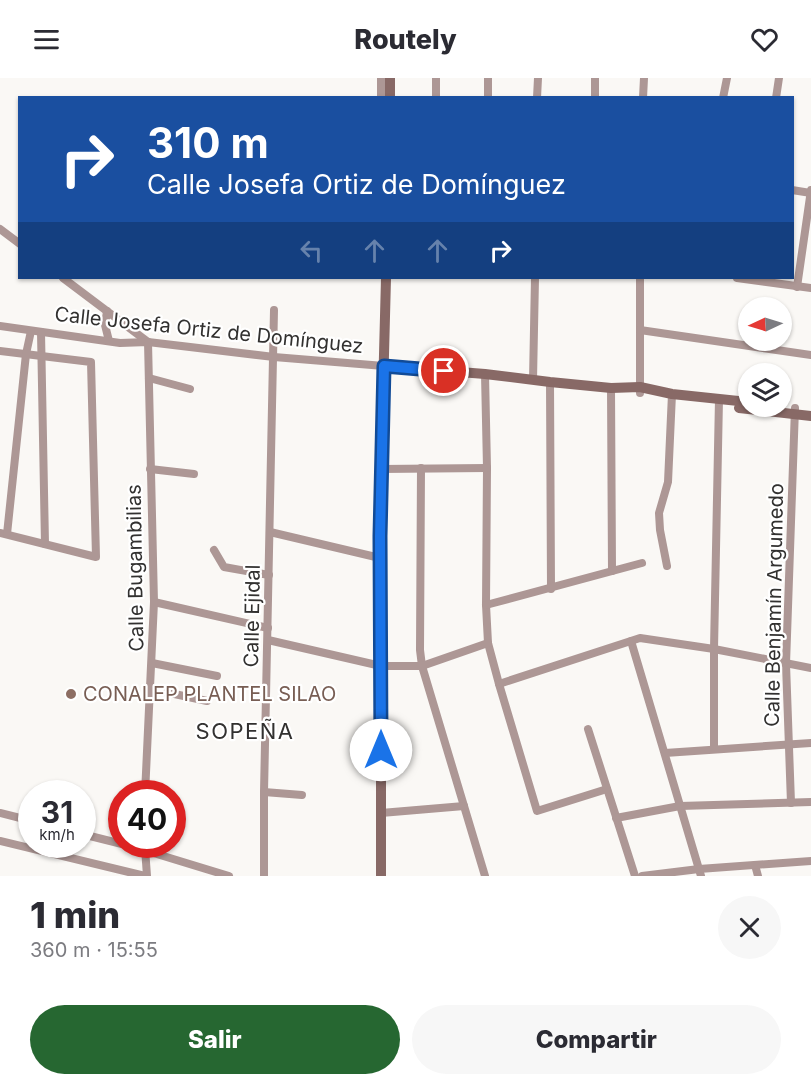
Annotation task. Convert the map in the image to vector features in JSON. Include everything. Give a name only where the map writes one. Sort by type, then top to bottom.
[{"type":"street","points":[[381,78],[381,96]]},
{"type":"street","points":[[390,78],[390,96]]},
{"type":"street","points":[[436,78],[436,96]]},
{"type":"street","points":[[488,78],[488,96]]},
{"type":"street","points":[[537,78],[537,96]]},
{"type":"street","points":[[594,96],[595,78]]},
{"type":"street","points":[[644,78],[644,96]]},
{"type":"street","points":[[723,96],[727,78]]},
{"type":"street","points":[[776,96],[779,78]]},
{"type":"street","points":[[794,190],[811,192],[797,287]]},
{"type":"street","points":[[0,229],[18,242]]},
{"type":"street","points":[[64,279],[148,342]]},
{"type":"street","points":[[381,876],[380,558],[386,279]]},
{"type":"street","points":[[533,380],[535,279]]},
{"type":"street","points":[[637,389],[640,279]]},
{"type":"street","points":[[749,279],[811,288]]},
{"type":"street","name":"Calle Ejidal","points":[[264,876],[274,310]]},
{"type":"street","points":[[107,311],[105,326],[109,341]]},
{"type":"street","name":"Calle Josefa Ortiz de Domínguez","points":[[0,326],[120,343],[148,342],[274,357],[485,374],[637,389],[672,397],[795,411],[811,410]]},
{"type":"street","points":[[640,330],[811,355]]},
{"type":"street","points":[[0,351],[26,354],[40,356],[91,362],[96,557],[3,534],[26,354],[31,331]]},
{"type":"street","points":[[40,332],[45,544]]},
{"type":"street","name":"Calle Bugambilias","points":[[146,780],[154,602],[148,342]]},
{"type":"street","points":[[485,374],[486,605],[488,643],[499,684],[537,811],[607,789]]},
{"type":"street","points":[[148,378],[190,389]]},
{"type":"street","points":[[550,382],[552,588]]},
{"type":"street","points":[[611,388],[612,571]]},
{"type":"street","points":[[667,566],[659,513],[668,482],[672,397]]},
{"type":"street","points":[[714,749],[719,402]]},
{"type":"street","name":"Calle Josefa Ortiz de Domínguez","points":[[719,402],[738,402]]},
{"type":"street","name":"Calle Josefa Ortiz de Domínguez","points":[[792,410],[811,416]]},
{"type":"street","name":"Calle Benjamín Argumedo","points":[[791,803],[786,664],[795,411]]},
{"type":"street","points":[[421,468],[420,650],[422,666],[485,876]]},
{"type":"street","points":[[381,469],[487,468]]},
{"type":"street","points":[[150,469],[194,474]]},
{"type":"street","points":[[270,532],[380,558]]},
{"type":"street","points":[[214,550],[224,567],[269,575]]},
{"type":"street","points":[[486,605],[642,562]]},
{"type":"street","points":[[154,602],[268,628]]},
{"type":"street","points":[[499,684],[640,638],[714,649],[811,668]]},
{"type":"street","points":[[268,640],[381,666],[422,666],[488,643]]},
{"type":"street","points":[[631,641],[700,872]]},
{"type":"street","points":[[152,663],[217,676]]},
{"type":"street","points":[[151,689],[207,701]]},
{"type":"street","points":[[588,729],[635,876]]},
{"type":"street","points":[[665,753],[811,743]]},
{"type":"street","points":[[264,792],[302,795]]},
{"type":"street","points":[[616,818],[680,806],[811,802]]},
{"type":"street","points":[[381,813],[464,806]]},
{"type":"street","points":[[0,813],[18,818]]},
{"type":"street","points":[[0,841],[146,876],[145,858]]},
{"type":"street","points":[[172,858],[229,876]]},
{"type":"street","points":[[642,876],[811,861]]},
{"type":"street","points":[[755,865],[758,876]]},
{"type":"place","name":"CONALEP PLANTEL SILAO","points":[[71,694]]},
{"type":"district","name":"SOPEÑA","points":[[245,731]]},
{"type":"route","points":[[381,750],[380,536],[384,366],[444,371]]}]
